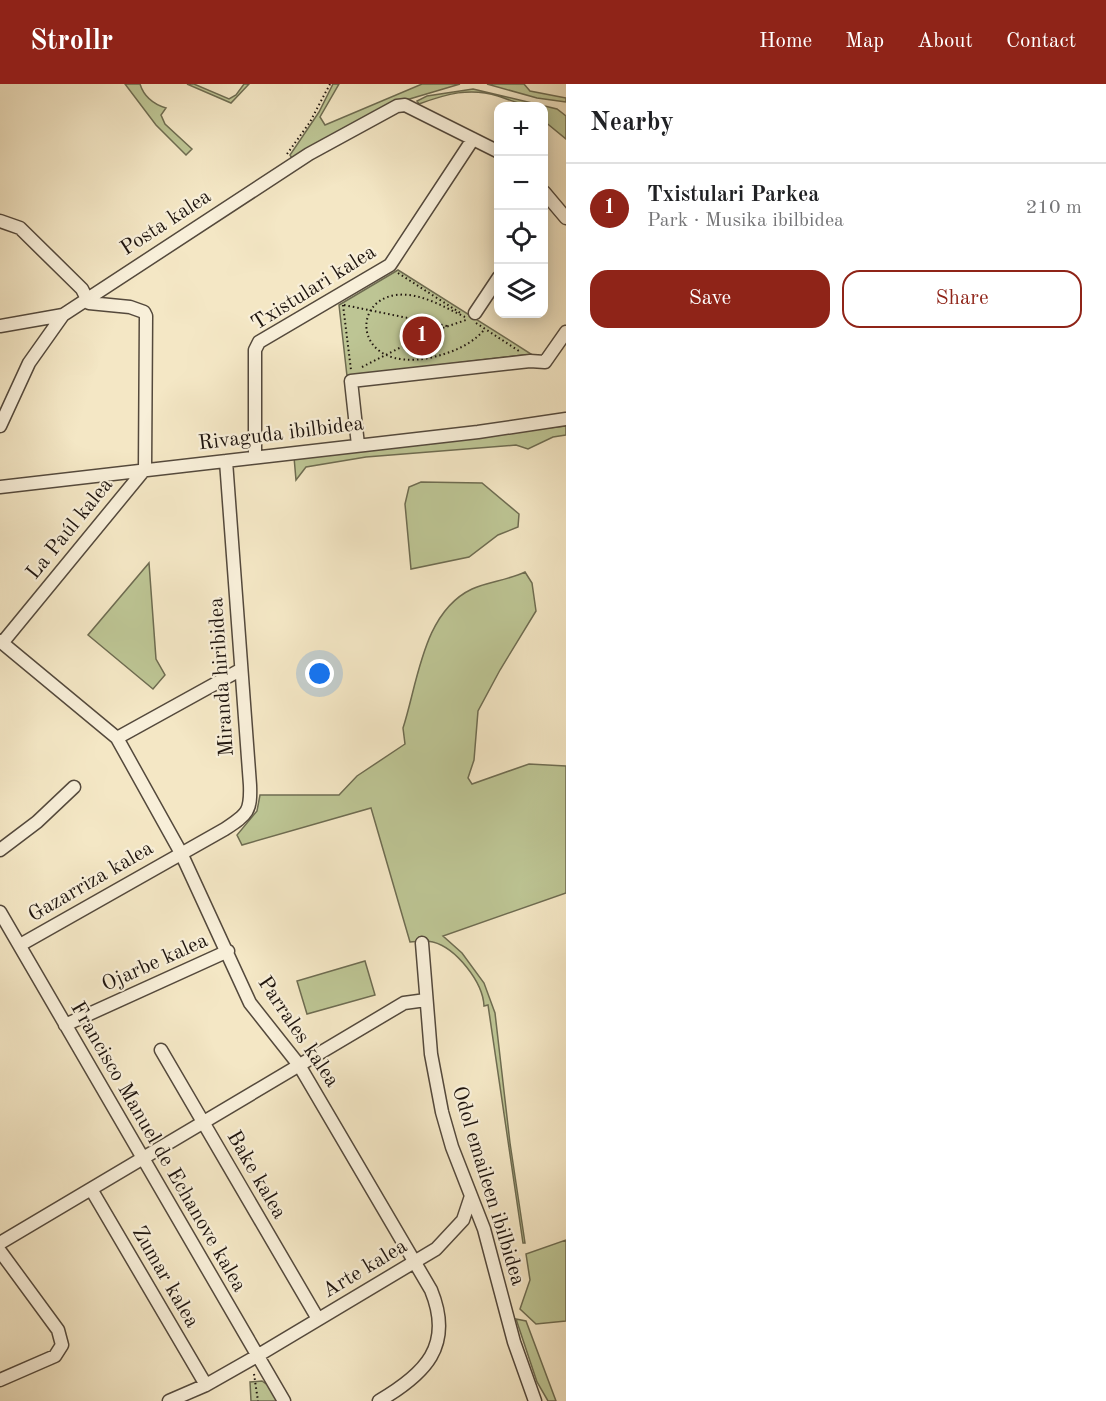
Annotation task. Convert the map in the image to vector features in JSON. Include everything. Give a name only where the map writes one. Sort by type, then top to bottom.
[{"type":"street","name":"Posta kalea","points":[[0,426],[29,363],[63,315],[309,154],[351,129],[397,106],[405,105],[472,139]]},
{"type":"street","points":[[472,139],[494,150]]},
{"type":"street","name":"Txistulari kalea","points":[[255,458],[255,350],[259,342],[343,299],[388,266],[472,139]]},
{"type":"street","points":[[548,202],[566,218]]},
{"type":"street","points":[[0,221],[20,228],[82,289],[86,298],[97,305],[138,309],[146,316],[145,469]]},
{"type":"street","points":[[472,316],[494,283]]},
{"type":"street","points":[[0,326],[63,315]]},
{"type":"street","points":[[41,318],[51,331]]},
{"type":"street","points":[[358,445],[351,381],[534,361],[545,362],[566,332]]},
{"type":"street","name":"Rivaguda ibilbidea","points":[[0,487],[566,419]]},
{"type":"street","name":"Miranda hiribidea","points":[[181,853],[239,820],[247,813],[250,805],[226,461]]},
{"type":"street","name":"La Paúl kalea","points":[[1,642],[145,469]]},
{"type":"street","name":"Parrales kalea","points":[[1,642],[117,738],[181,853],[228,951],[250,1004],[299,1065],[415,1262],[437,1305],[438,1337],[432,1356],[424,1368],[403,1387],[379,1401]]},
{"type":"street","points":[[117,738],[240,670]]},
{"type":"street","points":[[0,850],[37,822],[74,787]]},
{"type":"street","name":"Gazarriza kalea","points":[[20,945],[181,853]]},
{"type":"street","name":"Francisco Manuel de Echanove kalea","points":[[0,912],[255,1357],[284,1401]]},
{"type":"street","name":"Odol emaileen ibilbidea","points":[[422,943],[431,1054],[442,1112],[452,1147],[484,1229],[514,1342],[535,1401]]},
{"type":"street","name":"Ojarbe kalea","points":[[65,1025],[228,951]]},
{"type":"street","points":[[0,1243],[404,1003],[426,1000]]},
{"type":"street","name":"Bake kalea","points":[[161,1050],[318,1319]]},
{"type":"street","name":"Zumar kalea","points":[[91,1189],[206,1385]]},
{"type":"street","name":"Arte kalea","points":[[169,1401],[206,1385],[436,1249],[463,1220],[471,1196]]},
{"type":"street","points":[[0,1251],[58,1330],[63,1345],[55,1356],[0,1380]]},
{"type":"path","points":[[285,156],[310,122],[330,84]]},
{"type":"path","points":[[388,266],[472,316],[485,329],[534,361]]},
{"type":"path","points":[[472,316],[412,296],[396,295],[384,298],[372,310],[366,332],[373,348],[384,355],[400,360],[436,356],[469,344],[485,329]]},
{"type":"path","points":[[352,373],[343,299],[372,310],[448,327]]},
{"type":"path","points":[[346,376],[384,355],[472,316]]},
{"type":"path","points":[[255,1357],[258,1401]]},
{"type":"green space","points":[[125,84],[140,84],[150,99],[166,108],[161,115],[165,124],[192,149],[186,155],[156,125]]},
{"type":"green space","points":[[187,84],[194,84],[229,99],[236,95],[244,84],[249,84],[231,103]]},
{"type":"green space","points":[[333,84],[339,84],[320,117],[325,125],[422,84],[460,84],[396,103],[293,160],[290,155],[319,112]]},
{"type":"green space","points":[[487,84],[524,84],[530,91],[566,98],[566,102],[537,98]]},
{"type":"green space","points":[[473,89],[528,102],[515,102],[488,93],[468,92],[439,97],[419,104],[417,101],[427,96]]},
{"type":"green space","points":[[548,107],[557,109],[566,116],[566,139],[548,124]]},
{"type":"green space","points":[[398,270],[531,354],[347,376],[339,305]]},
{"type":"green space","points":[[566,426],[566,435],[553,437],[528,449],[516,445],[366,457],[306,467],[296,480],[294,457]]},
{"type":"green space","points":[[421,482],[482,483],[519,514],[518,527],[498,535],[469,557],[411,569],[405,504],[409,487]]},
{"type":"green space","points":[[149,563],[156,659],[165,675],[153,689],[88,635]]},
{"type":"green space","points":[[525,572],[532,583],[536,611],[478,711],[474,760],[468,778],[472,784],[529,764],[566,766],[566,893],[443,936],[462,953],[484,983],[495,1013],[510,1143],[525,1243],[523,1243],[488,1005],[484,1006],[479,987],[467,967],[451,951],[431,941],[410,942],[371,808],[242,845],[237,835],[257,811],[260,795],[339,795],[357,776],[405,744],[403,728],[419,670],[433,631],[443,614],[456,600],[472,589]]},
{"type":"green space","points":[[365,961],[375,995],[307,1014],[297,981]]},
{"type":"green space","points":[[566,1240],[566,1321],[536,1324],[520,1309],[530,1280],[526,1254]]},
{"type":"green space","points":[[516,1319],[526,1321],[556,1401],[548,1401],[537,1382]]},
{"type":"green space","points":[[262,1381],[269,1386],[277,1401],[251,1401],[250,1382]]},
{"type":"place","name":"Txistulari Parkea","points":[[422,336]]}]
